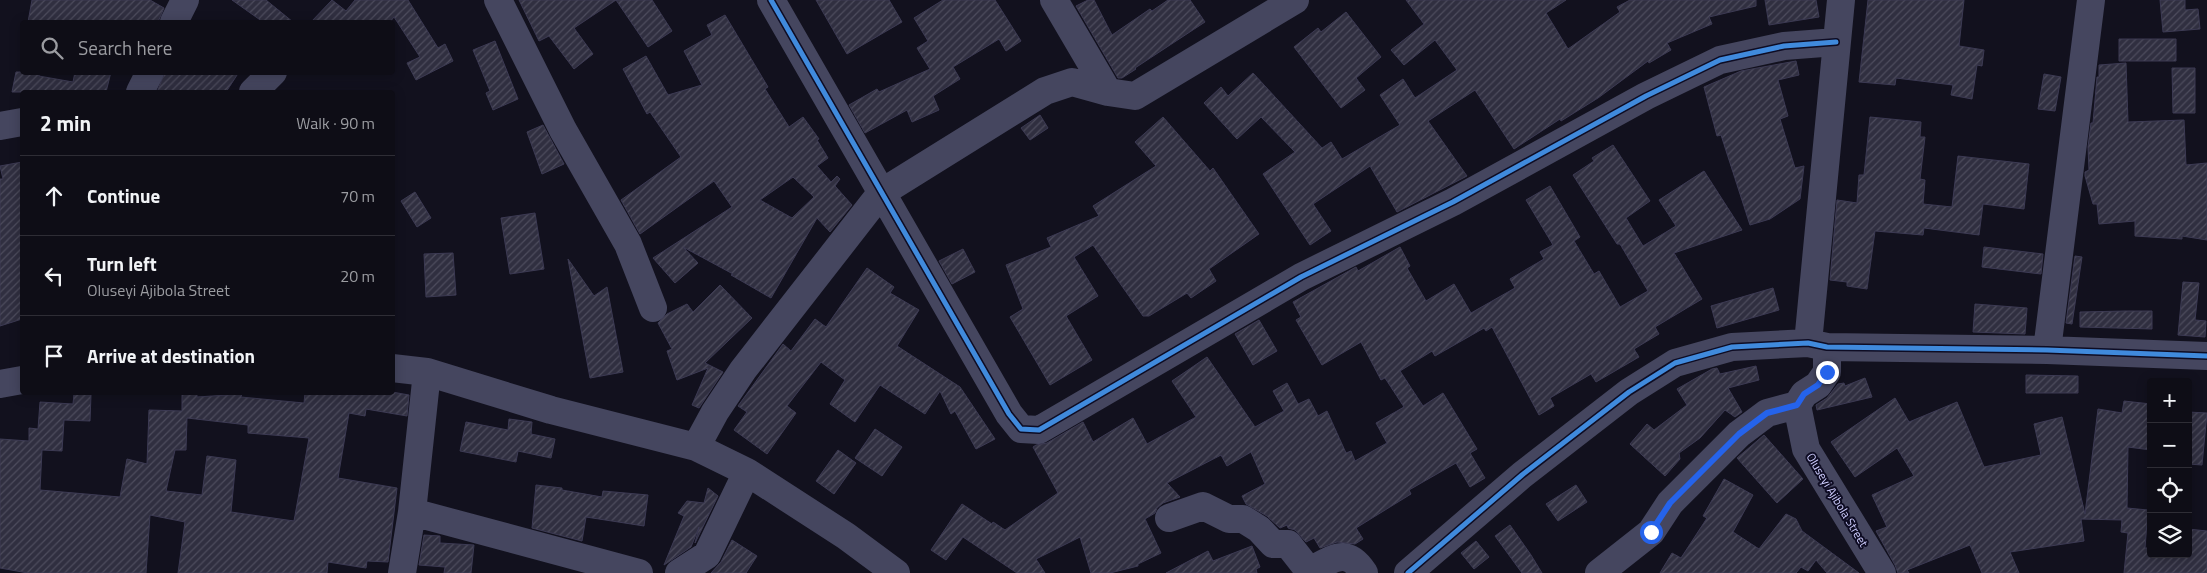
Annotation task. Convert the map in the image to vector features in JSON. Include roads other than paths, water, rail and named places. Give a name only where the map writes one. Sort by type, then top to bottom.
[{"type":"street","points":[[175,20],[185,0]]},
{"type":"street","points":[[498,0],[563,130],[628,244],[653,308]]},
{"type":"street","points":[[771,0],[1009,414],[1021,429],[1039,430],[1301,277],[1453,202],[1646,96],[1720,60],[1784,46],[1836,42]]},
{"type":"street","points":[[1054,0],[1108,92]]},
{"type":"street","points":[[696,447],[715,412],[743,370],[881,193],[1045,91],[1072,82],[1108,92],[1135,96],[1295,0]]},
{"type":"street","points":[[1599,573],[1651,532],[1670,503],[1739,434],[1767,413],[1797,405],[1804,394],[1818,385],[1827,372],[1818,345],[1836,42],[1841,0]]},
{"type":"street","points":[[2048,350],[2092,0]]},
{"type":"street","points":[[141,90],[148,75]]},
{"type":"street","points":[[255,90],[270,75]]},
{"type":"street","points":[[0,126],[20,122]]},
{"type":"street","points":[[1408,573],[1537,463],[1629,392],[1676,363],[1732,347],[1818,345],[2048,350],[2207,356]]},
{"type":"street","points":[[395,368],[427,372],[551,410],[696,447],[747,472],[846,536],[896,573]]},
{"type":"street","points":[[402,573],[412,512],[427,372]]},
{"type":"street","points":[[0,384],[20,380]]},
{"type":"street","name":"Oluseyi Ajibola Street","points":[[1797,405],[1806,449],[1882,573]]},
{"type":"street","points":[[679,573],[707,556],[747,472]]},
{"type":"street","points":[[1169,518],[1204,506],[1229,519],[1243,519],[1259,529],[1273,544],[1288,544],[1306,567],[1313,569],[1338,557],[1349,557],[1358,564],[1364,573]]},
{"type":"street","points":[[412,512],[639,573]]}]
